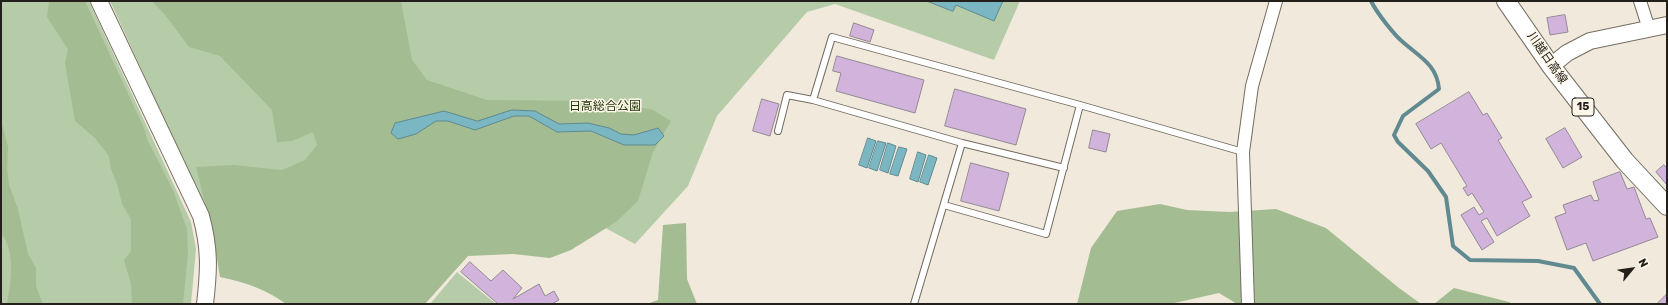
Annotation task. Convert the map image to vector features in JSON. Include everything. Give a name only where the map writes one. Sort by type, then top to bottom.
[{"type":"main road","name":"川越日高線","points":[[1506,1],[1551,66],[1625,161],[1667,206]]},
{"type":"street","points":[[99,1],[201,216],[207,240],[209,263],[205,304]]},
{"type":"street","points":[[1248,304],[1243,152],[1252,86],[1276,1]]},
{"type":"street","points":[[1640,1],[1649,29]]},
{"type":"street","points":[[1551,66],[1567,53],[1590,41],[1667,25]]},
{"type":"lane","points":[[813,100],[832,37],[1080,105],[1243,152]]},
{"type":"lane","points":[[778,131],[788,95],[813,100],[962,143],[1064,168]]},
{"type":"lane","points":[[944,205],[1046,234],[1080,105]]},
{"type":"lane","points":[[914,304],[962,143]]},
{"type":"green space","points":[[1,1],[89,1],[191,222],[196,249],[191,304],[1,304]]},
{"type":"green space","points":[[49,1],[85,1],[144,128],[147,139],[173,190],[187,229],[188,253],[183,304],[132,304],[131,284],[124,260],[131,251],[131,219],[122,204],[118,187],[111,169],[109,156],[95,138],[75,121],[65,63],[68,49],[47,17]]},
{"type":"green space","name":"日高総合公園","points":[[110,1],[1020,1],[994,60],[835,4],[807,12],[717,116],[688,186],[635,244],[513,178],[207,212]]},
{"type":"green space","points":[[152,1],[401,1],[412,60],[427,80],[487,100],[608,101],[653,110],[671,121],[653,152],[638,201],[616,222],[571,250],[550,258],[513,254],[468,256],[425,304],[286,304],[271,294],[254,287],[238,281],[220,277],[213,236],[196,167],[234,165],[282,170],[305,160],[317,145],[313,132],[292,141],[277,142],[272,110],[220,56],[189,47],[166,16]]},
{"type":"green space","points":[[1,124],[8,147],[7,169],[9,185],[18,209],[28,254],[36,268],[36,286],[43,304],[7,304],[11,277],[11,258],[6,241],[1,233]]},
{"type":"green space","points":[[1160,204],[1187,210],[1230,212],[1276,209],[1326,228],[1399,288],[1421,304],[1237,304],[1219,293],[1170,304],[1077,304],[1091,248],[1117,211]]},
{"type":"green space","points":[[686,223],[687,279],[697,304],[647,304],[658,300],[663,225]]},
{"type":"green space","points":[[457,272],[496,304],[430,304]]},
{"type":"green space","points":[[1454,288],[1509,302],[1513,304],[1434,304]]},
{"type":"water","points":[[927,1],[1003,1],[994,21],[956,5],[953,11]]},
{"type":"water","points":[[512,110],[535,111],[559,124],[588,123],[609,128],[621,134],[634,135],[658,128],[664,136],[655,145],[624,145],[591,131],[557,132],[529,116],[514,116],[475,130],[448,121],[436,121],[416,134],[398,139],[391,133],[395,123],[444,111],[477,121]]},
{"type":"water","points":[[868,138],[876,141],[867,168],[859,165]]},
{"type":"water","points":[[878,141],[886,143],[877,171],[869,168]]},
{"type":"water","points":[[888,143],[896,146],[888,173],[880,170]]},
{"type":"water","points":[[899,147],[907,149],[898,176],[890,174]]},
{"type":"water","points":[[918,152],[926,155],[918,182],[910,179]]},
{"type":"water","points":[[929,155],[937,158],[928,185],[920,182]]},
{"type":"building","points":[[1565,15],[1568,32],[1550,35],[1547,18]]},
{"type":"building","points":[[854,23],[874,30],[870,42],[850,36]]},
{"type":"building","points":[[837,56],[924,80],[915,113],[836,91],[841,73],[833,71]]},
{"type":"building","points":[[955,89],[1026,109],[1016,145],[945,126]]},
{"type":"building","points":[[1469,92],[1483,115],[1487,113],[1502,138],[1498,140],[1532,197],[1522,202],[1530,216],[1497,236],[1487,218],[1481,221],[1494,242],[1482,250],[1461,215],[1474,207],[1479,215],[1484,212],[1472,193],[1468,196],[1463,188],[1467,186],[1441,143],[1431,149],[1416,124]]},
{"type":"building","points":[[762,99],[779,104],[770,136],[753,131]]},
{"type":"building","points":[[1565,128],[1582,157],[1563,168],[1546,139]]},
{"type":"building","points":[[1093,130],[1110,134],[1106,152],[1089,148]]},
{"type":"building","points":[[971,163],[1009,173],[999,211],[961,201]]},
{"type":"building","points":[[1664,165],[1667,168],[1667,185],[1656,172]]},
{"type":"building","points":[[1620,172],[1627,189],[1634,187],[1646,219],[1650,218],[1658,237],[1593,261],[1586,243],[1567,250],[1555,217],[1566,213],[1563,205],[1591,195],[1594,201],[1599,200],[1593,182]]},
{"type":"building","points":[[470,262],[491,281],[503,270],[522,288],[513,299],[539,284],[545,296],[554,291],[559,300],[552,304],[498,304],[461,272]]},
{"type":"building","points":[[1667,294],[1667,304],[1657,304]]},
{"type":"waterway","points":[[1371,1],[1395,35],[1427,62],[1438,81],[1439,89],[1403,116],[1394,135],[1398,142],[1428,171],[1446,197],[1453,246],[1470,260],[1538,261],[1574,268],[1600,304]]}]
